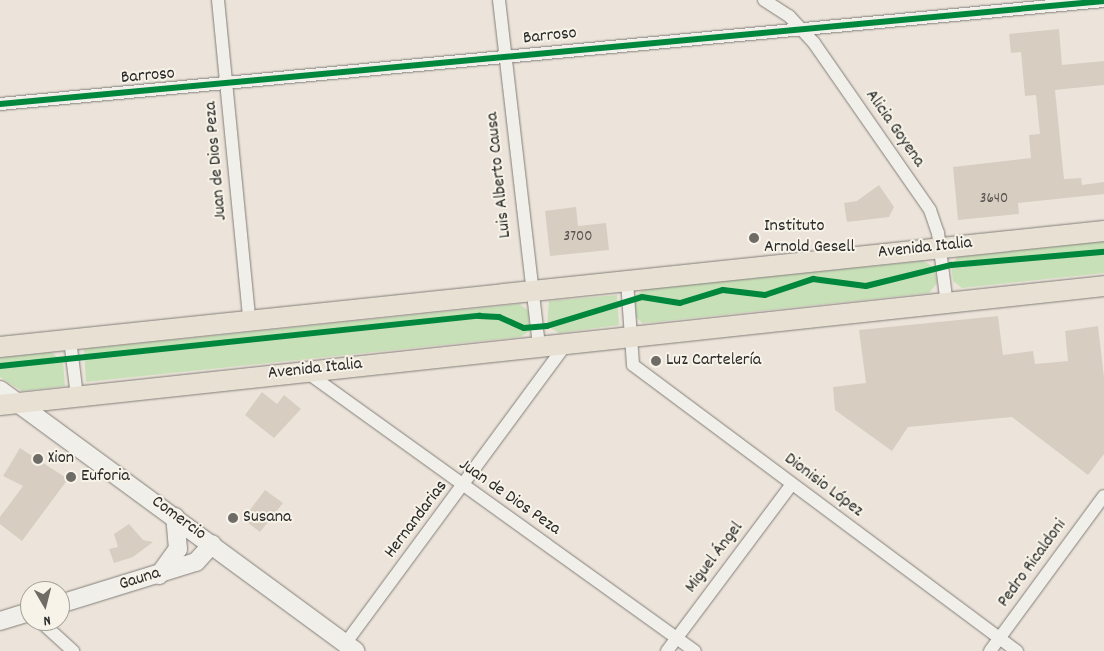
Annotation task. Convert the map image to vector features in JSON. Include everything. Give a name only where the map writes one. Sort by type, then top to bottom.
[{"type":"main road","name":"Avenida Italia","points":[[0,347],[249,319],[1104,230]]},
{"type":"main road","name":"Avenida Italia","points":[[9,404],[631,336],[947,305],[1104,286]]},
{"type":"street","name":"Juan de Dios Peza","points":[[218,0],[228,85],[249,319]]},
{"type":"street","name":"Luis Alberto Causa","points":[[499,0],[539,346]]},
{"type":"street","name":"Alicia Goyena","points":[[764,0],[801,27],[930,210],[940,248],[947,305]]},
{"type":"street","name":"Barroso","points":[[0,104],[228,85],[801,27],[1104,1]]},
{"type":"street","points":[[627,281],[631,336]]},
{"type":"street","name":"Dionisio López","points":[[631,336],[634,365],[791,485],[1016,651]]},
{"type":"street","points":[[70,340],[77,396]]},
{"type":"street","name":"Hernandarias","points":[[350,647],[567,343]]},
{"type":"street","name":"Juan de Dios Peza","points":[[306,371],[464,488],[695,651]]},
{"type":"street","name":"Comercio","points":[[0,390],[9,404],[175,517],[350,647]]},
{"type":"street","name":"Miguel Ángel","points":[[667,651],[791,485]]},
{"type":"street","name":"Pedro Ricaldoni","points":[[990,651],[1104,496]]},
{"type":"street","points":[[158,575],[178,549],[175,517]]},
{"type":"street","name":"Gauna","points":[[70,601],[196,562],[212,544]]},
{"type":"street","points":[[0,621],[20,615]]},
{"type":"street","points":[[51,631],[73,651]]},
{"type":"green space","points":[[1104,241],[1104,273],[962,288],[953,281],[951,265],[958,257]]},
{"type":"green space","points":[[923,261],[934,267],[937,283],[929,293],[656,322],[642,323],[636,317],[634,296],[646,289]]},
{"type":"green space","points":[[617,295],[619,325],[559,333],[547,326],[549,301]]},
{"type":"green space","points":[[519,304],[529,311],[530,331],[520,337],[86,382],[84,349]]},
{"type":"green space","points":[[51,352],[63,362],[65,386],[22,391],[0,377],[0,358]]},
{"type":"building","points":[[1059,29],[1062,65],[1104,61],[1104,85],[1055,90],[1064,179],[1081,178],[1082,185],[1104,182],[1104,194],[1018,203],[1019,214],[958,220],[953,167],[1031,158],[1029,135],[1040,134],[1036,95],[1025,96],[1021,52],[1011,53],[1009,34]]},
{"type":"building","points":[[879,185],[894,207],[889,217],[847,222],[844,203],[857,201]]},
{"type":"building","points":[[576,207],[578,226],[606,223],[609,250],[550,256],[545,211]]},
{"type":"building","points":[[998,316],[1003,355],[1033,351],[1035,364],[1068,361],[1065,331],[1098,326],[1104,377],[1104,454],[1088,475],[1012,417],[908,427],[892,451],[835,410],[833,387],[866,383],[859,330]]},
{"type":"building","points":[[262,392],[277,404],[284,395],[301,409],[274,438],[245,415]]},
{"type":"building","points":[[20,448],[68,479],[22,541],[0,524],[0,517],[23,486],[3,476]]},
{"type":"building","points":[[265,490],[283,503],[260,532],[243,519]]},
{"type":"building","points":[[129,524],[143,540],[153,542],[133,557],[114,563],[109,549],[118,547],[114,534]]},
{"type":"cycle path","points":[[0,104],[1104,1]]},
{"type":"cycle path","points":[[0,366],[479,316],[499,317],[524,328],[547,326],[642,297],[680,303],[723,290],[765,295],[813,279],[866,286],[951,265],[1104,252]]},
{"type":"place","name":"Instituto Arnold Gesell","points":[[754,238]]},
{"type":"place","name":"Luz Cartelería","points":[[656,361]]},
{"type":"place","name":"Xion","points":[[38,459]]},
{"type":"place","name":"Euforia","points":[[71,477]]},
{"type":"place","name":"Susana","points":[[233,518]]}]
